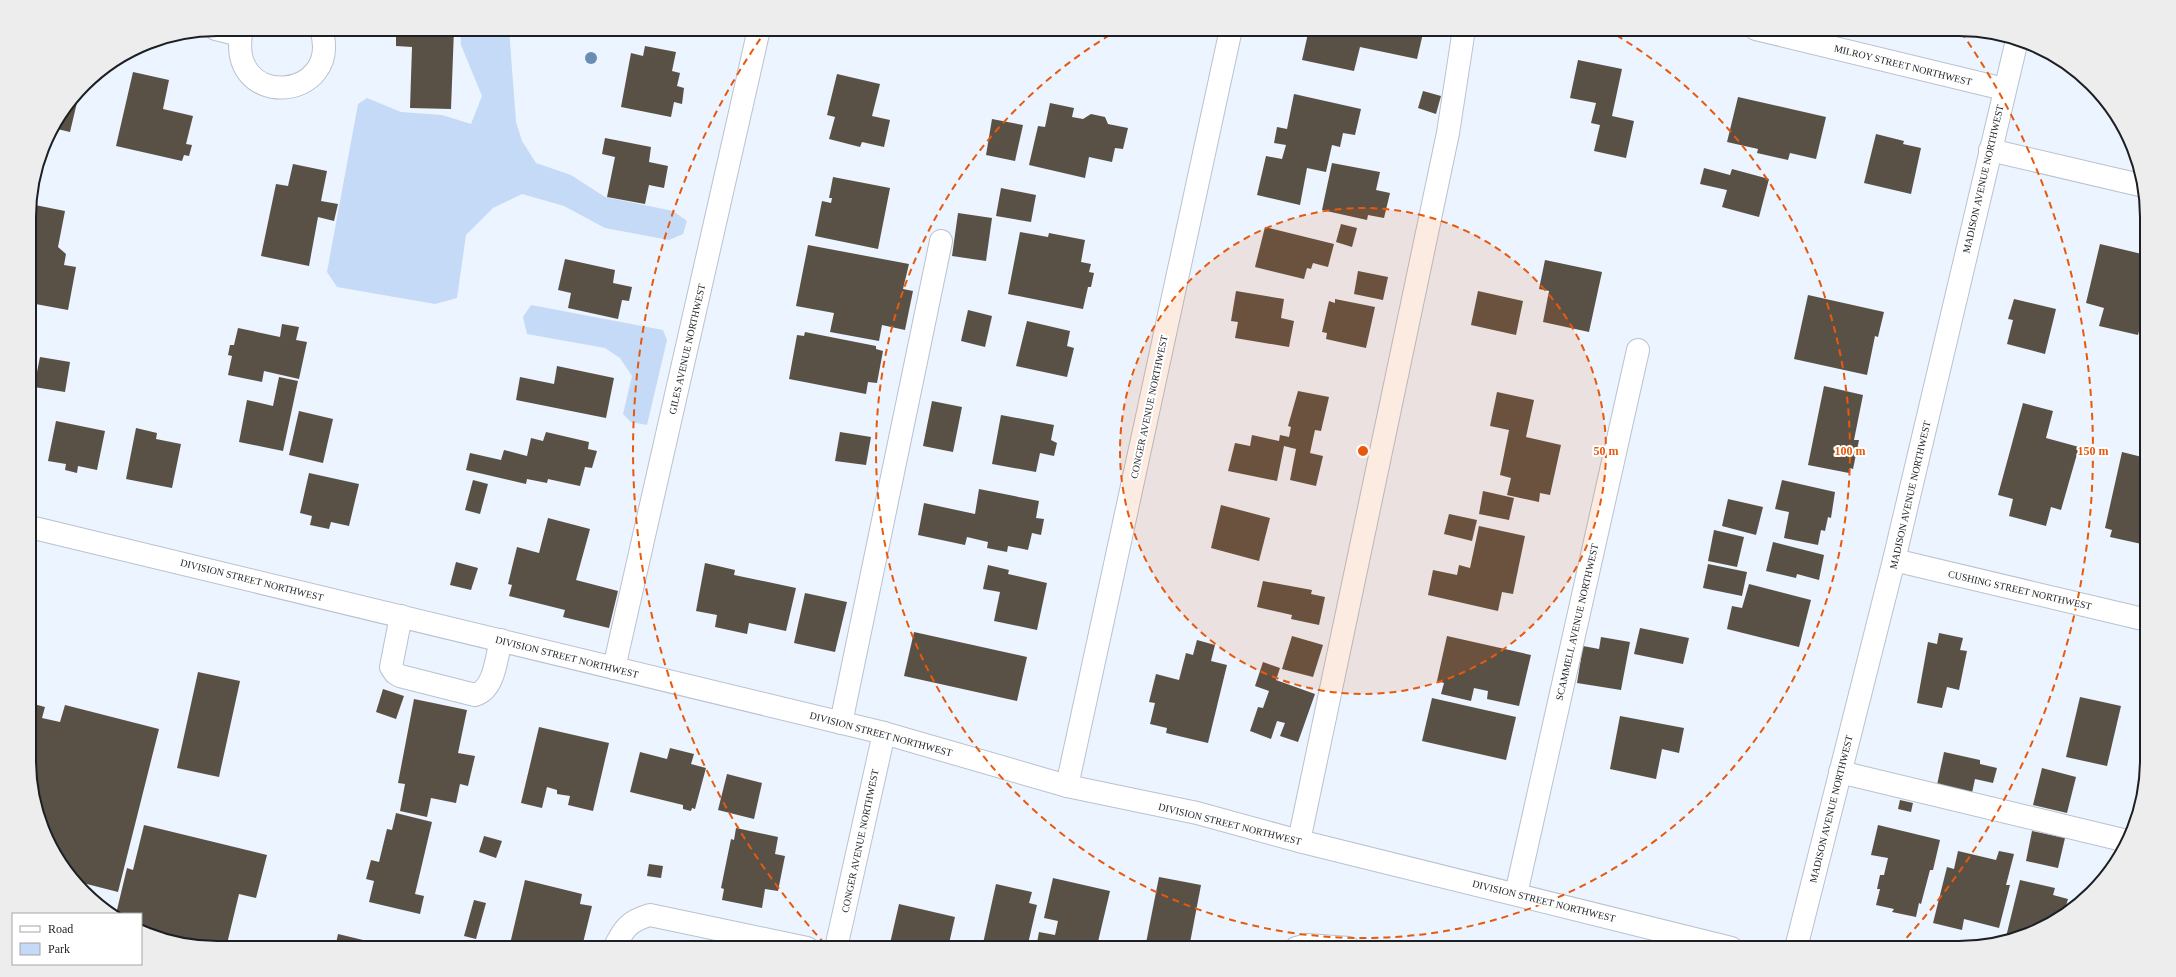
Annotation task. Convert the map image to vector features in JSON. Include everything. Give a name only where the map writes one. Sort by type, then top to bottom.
[{"type":"street","points":[[240,36],[240,57],[246,71],[257,81],[270,87],[285,89],[299,85],[311,77],[319,66],[324,53],[323,36]]},
{"type":"street","name":"GILES AVENUE NORTHWEST","points":[[614,668],[757,36]]},
{"type":"street","name":"CONGER AVENUE NORTHWEST","points":[[1067,786],[1229,36]]},
{"type":"street","points":[[1299,841],[1448,133],[1463,36]]},
{"type":"street","name":"MILROY STREET NORTHWEST","points":[[1785,36],[2004,89]]},
{"type":"street","name":"MADISON AVENUE NORTHWEST","points":[[1798,941],[1894,560],[2004,89],[2016,45]]},
{"type":"street","points":[[1990,150],[2137,184]]},
{"type":"street","points":[[841,723],[941,241]]},
{"type":"street","name":"SCAMMELL AVENUE NORTHWEST","points":[[1516,894],[1638,350]]},
{"type":"street","name":"DIVISION STREET NORTHWEST","points":[[36,528],[884,733],[1067,786],[1197,813],[1299,841],[1703,941]]},
{"type":"street","name":"CUSHING STREET NORTHWEST","points":[[1894,560],[2140,618]]},
{"type":"street","points":[[401,616],[391,667],[394,673],[400,676],[475,695],[483,693],[488,686],[501,640]]},
{"type":"street","name":"CONGER AVENUE NORTHWEST","points":[[838,941],[884,733]]},
{"type":"street","points":[[1840,772],[2121,840]]},
{"type":"street","points":[[618,941],[626,927],[633,920],[650,915],[774,941]]},
{"type":"green space","points":[[460,36],[510,36],[516,122],[522,141],[536,163],[571,175],[605,197],[673,211],[687,221],[683,234],[669,240],[605,228],[564,206],[522,194],[493,208],[466,235],[457,298],[435,304],[337,287],[327,272],[358,104],[367,98],[401,112],[442,115],[471,124],[482,96],[461,45]]},
{"type":"green space","points":[[531,305],[663,330],[667,340],[647,425],[631,422],[623,414],[632,376],[620,358],[605,348],[527,334],[523,317]]},
{"type":"building","points":[[396,36],[454,36],[451,109],[410,108],[412,47],[396,46]]},
{"type":"building","points":[[1307,36],[1422,36],[1417,59],[1360,47],[1354,71],[1302,60]]},
{"type":"building","points":[[645,46],[676,52],[672,71],[680,73],[677,86],[684,88],[682,104],[674,102],[671,117],[621,107],[631,53],[643,56]]},
{"type":"building","points":[[1578,60],[1622,69],[1612,116],[1634,121],[1626,158],[1594,151],[1600,125],[1591,123],[1596,103],[1570,98]]},
{"type":"building","points":[[133,72],[169,80],[163,109],[193,116],[186,144],[192,145],[189,156],[184,155],[182,161],[116,146]]},
{"type":"building","points":[[837,74],[880,84],[872,116],[890,120],[884,147],[862,142],[860,147],[829,139],[835,117],[827,115]]},
{"type":"building","points":[[1423,91],[1441,96],[1436,114],[1418,108]]},
{"type":"building","points":[[1294,94],[1361,109],[1355,135],[1343,133],[1340,147],[1332,145],[1326,172],[1307,168],[1300,205],[1257,195],[1266,156],[1282,159],[1286,145],[1274,143],[1277,127],[1287,129]]},
{"type":"building","points":[[1738,97],[1826,117],[1816,159],[1790,153],[1788,160],[1757,153],[1758,149],[1727,142]]},
{"type":"building","points":[[77,103],[70,132],[59,129]]},
{"type":"building","points":[[1050,103],[1074,108],[1072,117],[1083,119],[1091,114],[1105,117],[1108,124],[1128,128],[1123,149],[1115,148],[1112,162],[1089,157],[1085,178],[1029,165],[1038,126],[1045,127]]},
{"type":"building","points":[[992,119],[1023,125],[1015,161],[986,155]]},
{"type":"building","points":[[1876,134],[1904,141],[1903,144],[1921,148],[1911,194],[1864,183]]},
{"type":"building","points":[[605,138],[651,147],[649,162],[668,166],[664,188],[649,185],[645,204],[607,197],[615,157],[602,154]]},
{"type":"building","points":[[1332,163],[1380,172],[1376,190],[1390,193],[1384,218],[1368,215],[1367,220],[1322,210]]},
{"type":"building","points":[[293,164],[327,171],[321,201],[338,204],[334,221],[318,217],[309,266],[261,256],[276,184],[288,186]]},
{"type":"building","points":[[1704,168],[1730,175],[1732,169],[1769,179],[1759,217],[1722,207],[1727,190],[1700,184]]},
{"type":"building","points":[[833,177],[890,188],[878,249],[815,236],[822,201],[831,203],[832,198],[829,198]]},
{"type":"building","points":[[1001,188],[1036,195],[1031,222],[996,216]]},
{"type":"building","points":[[36,205],[65,211],[58,247],[66,254],[64,265],[76,267],[68,310],[36,304]]},
{"type":"building","points":[[958,213],[992,218],[986,261],[952,256]]},
{"type":"building","points":[[1341,224],[1357,228],[1352,247],[1336,242]]},
{"type":"building","points":[[1265,227],[1334,244],[1328,267],[1313,263],[1311,269],[1307,268],[1304,279],[1255,267]]},
{"type":"building","points":[[1020,232],[1048,237],[1049,233],[1085,240],[1081,262],[1091,264],[1089,272],[1094,273],[1091,287],[1088,287],[1083,309],[1008,294]]},
{"type":"building","points":[[2100,244],[2140,254],[2140,327],[2138,335],[2099,326],[2104,308],[2086,303]]},
{"type":"building","points":[[808,245],[909,264],[903,289],[913,291],[905,330],[882,325],[879,341],[830,332],[834,313],[796,306]]},
{"type":"building","points":[[565,259],[615,270],[613,283],[632,287],[629,301],[622,300],[618,319],[568,308],[571,293],[558,290]]},
{"type":"building","points":[[1545,260],[1602,272],[1589,332],[1543,322],[1549,291],[1539,289]]},
{"type":"building","points":[[1358,271],[1388,277],[1383,300],[1354,294]]},
{"type":"building","points":[[1236,291],[1284,299],[1281,318],[1294,321],[1289,347],[1235,338],[1238,322],[1231,321]]},
{"type":"building","points":[[1478,291],[1523,301],[1516,335],[1471,325]]},
{"type":"building","points":[[1808,295],[1884,312],[1878,337],[1875,336],[1867,375],[1794,359]]},
{"type":"building","points":[[1335,299],[1375,307],[1366,348],[1326,339],[1327,333],[1322,332],[1329,301],[1335,303]]},
{"type":"building","points":[[2014,299],[2056,309],[2045,354],[2007,344],[2013,320],[2008,319]]},
{"type":"building","points":[[968,310],[992,316],[985,347],[961,341]]},
{"type":"building","points":[[1027,321],[1070,331],[1067,346],[1074,348],[1067,377],[1016,366]]},
{"type":"building","points":[[282,324],[299,327],[296,340],[307,342],[299,379],[264,371],[262,382],[228,375],[232,356],[228,355],[230,345],[234,345],[238,328],[280,337]]},
{"type":"building","points":[[805,332],[876,346],[876,349],[883,351],[877,383],[868,382],[866,394],[789,379],[797,335],[804,336]]},
{"type":"building","points":[[40,357],[70,362],[65,392],[36,387],[36,377]]},
{"type":"building","points":[[557,366],[614,378],[606,418],[516,400],[520,377],[554,384]]},
{"type":"building","points":[[279,377],[298,381],[283,451],[239,442],[247,400],[273,406]]},
{"type":"building","points":[[1824,386],[1863,395],[1854,440],[1859,440],[1853,469],[1850,468],[1849,473],[1808,465]]},
{"type":"building","points":[[1298,391],[1329,397],[1321,431],[1315,430],[1310,453],[1323,456],[1316,486],[1290,480],[1296,449],[1284,446],[1277,481],[1228,471],[1235,443],[1250,446],[1252,435],[1279,441],[1280,435],[1289,437],[1291,427],[1288,426]]},
{"type":"building","points":[[1497,392],[1534,400],[1526,437],[1561,445],[1550,495],[1540,493],[1539,502],[1507,495],[1511,478],[1500,475],[1509,430],[1490,426]]},
{"type":"building","points":[[932,401],[962,407],[953,452],[923,446]]},
{"type":"building","points":[[2023,403],[2053,411],[2046,438],[2079,447],[2061,510],[2051,507],[2046,526],[2009,516],[2013,499],[1998,495]]},
{"type":"building","points":[[299,411],[333,419],[323,463],[289,455]]},
{"type":"building","points":[[1001,415],[1054,425],[1051,440],[1057,443],[1054,456],[1040,453],[1036,472],[992,464]]},
{"type":"building","points":[[56,421],[105,431],[97,470],[78,466],[77,473],[65,470],[66,464],[48,461]]},
{"type":"building","points":[[136,428],[157,433],[156,439],[181,444],[172,488],[126,479]]},
{"type":"building","points":[[546,432],[589,442],[588,449],[597,451],[592,468],[585,467],[580,486],[548,479],[547,483],[527,479],[526,484],[466,470],[470,453],[501,460],[504,450],[527,456],[531,438],[543,441]]},
{"type":"building","points":[[840,432],[871,437],[866,465],[835,461]]},
{"type":"building","points":[[2122,452],[2140,456],[2140,544],[2110,537],[2112,530],[2105,528]]},
{"type":"building","points":[[309,473],[359,484],[349,526],[331,522],[329,529],[310,525],[312,516],[300,513]]},
{"type":"building","points":[[473,480],[488,484],[480,514],[465,510]]},
{"type":"building","points":[[1782,480],[1835,492],[1831,518],[1828,517],[1825,531],[1821,530],[1818,545],[1784,538],[1789,512],[1775,509]]},
{"type":"building","points":[[979,489],[1039,501],[1036,518],[1044,519],[1041,535],[1032,533],[1028,550],[1008,546],[1007,552],[987,548],[988,542],[967,537],[965,545],[918,535],[924,503],[975,514]]},
{"type":"building","points":[[1483,491],[1514,498],[1509,520],[1479,514]]},
{"type":"building","points":[[1728,499],[1763,507],[1756,535],[1722,526]]},
{"type":"building","points":[[1221,505],[1270,518],[1259,561],[1211,548]]},
{"type":"building","points":[[1449,514],[1477,520],[1472,541],[1444,534]]},
{"type":"building","points":[[548,518],[590,529],[576,580],[618,591],[609,628],[563,617],[565,610],[509,596],[512,585],[508,584],[517,547],[539,553]]},
{"type":"building","points":[[1479,526],[1525,536],[1513,594],[1502,592],[1498,611],[1428,595],[1433,570],[1457,575],[1459,565],[1470,568]]},
{"type":"building","points":[[1714,530],[1744,537],[1737,567],[1708,561]]},
{"type":"building","points":[[1773,542],[1824,555],[1819,580],[1797,574],[1796,578],[1766,571]]},
{"type":"building","points":[[456,562],[478,568],[471,590],[450,585]]},
{"type":"building","points":[[705,563],[735,570],[734,575],[796,588],[786,631],[749,623],[747,634],[715,627],[717,615],[696,611]]},
{"type":"building","points":[[1708,564],[1747,572],[1742,596],[1703,588]]},
{"type":"building","points":[[988,565],[1009,570],[1008,574],[1047,583],[1037,630],[994,621],[1000,592],[983,589]]},
{"type":"building","points":[[1263,581],[1312,590],[1311,594],[1325,597],[1319,625],[1291,619],[1292,615],[1257,607]]},
{"type":"building","points":[[1749,584],[1811,600],[1799,647],[1727,629],[1732,606],[1742,608]]},
{"type":"building","points":[[805,593],[847,602],[835,652],[794,643]]},
{"type":"building","points":[[1640,628],[1689,638],[1683,664],[1634,654]]},
{"type":"building","points":[[914,632],[1027,657],[1017,701],[904,676]]},
{"type":"building","points":[[1939,633],[1963,638],[1960,650],[1967,651],[1959,690],[1947,687],[1942,708],[1917,703],[1928,642],[1937,644]]},
{"type":"building","points":[[1292,636],[1323,645],[1313,677],[1282,669]]},
{"type":"building","points":[[1447,636],[1531,655],[1519,706],[1487,699],[1488,691],[1474,688],[1471,701],[1441,694],[1444,683],[1437,681]]},
{"type":"building","points":[[1601,637],[1630,642],[1621,690],[1577,683],[1583,646],[1599,649]]},
{"type":"building","points":[[1197,640],[1215,645],[1211,661],[1227,665],[1208,743],[1166,733],[1167,728],[1150,724],[1155,703],[1149,702],[1156,674],[1179,680],[1186,653],[1193,655]]},
{"type":"building","points":[[1263,662],[1280,668],[1276,680],[1315,694],[1298,742],[1280,736],[1285,723],[1277,721],[1271,739],[1250,731],[1258,707],[1263,708],[1269,691],[1255,686]]},
{"type":"building","points":[[198,672],[240,681],[219,777],[177,768]]},
{"type":"building","points":[[383,689],[404,696],[396,719],[376,712]]},
{"type":"building","points":[[2080,697],[2121,706],[2107,766],[2066,757]]},
{"type":"building","points":[[1432,698],[1516,717],[1506,760],[1422,741]]},
{"type":"building","points":[[414,699],[467,710],[458,753],[475,756],[468,786],[460,784],[456,803],[431,798],[427,817],[400,811],[405,784],[398,783]]},
{"type":"building","points":[[36,705],[45,707],[42,718],[60,722],[65,705],[159,729],[118,892],[85,884],[67,861],[50,829],[39,795],[36,772]]},
{"type":"building","points":[[1620,716],[1684,728],[1679,753],[1662,749],[1656,779],[1610,769]]},
{"type":"building","points":[[539,727],[609,743],[593,811],[568,805],[570,796],[557,794],[557,790],[547,787],[542,808],[521,803]]},
{"type":"building","points":[[670,748],[694,754],[691,764],[706,768],[695,809],[692,808],[691,811],[683,809],[683,805],[630,792],[640,752],[667,759]]},
{"type":"building","points":[[1944,752],[1980,760],[1980,764],[1997,768],[1993,783],[1975,779],[1972,793],[1937,785]]},
{"type":"building","points":[[2042,768],[2076,777],[2067,813],[2033,805]]},
{"type":"building","points":[[727,774],[762,783],[754,819],[718,810]]},
{"type":"building","points":[[1900,800],[1913,803],[1911,812],[1898,809]]},
{"type":"building","points":[[396,813],[432,822],[415,894],[424,896],[420,914],[369,902],[374,881],[366,879],[371,860],[379,862],[387,829],[392,830]]},
{"type":"building","points":[[144,825],[267,855],[256,898],[239,894],[228,941],[205,941],[170,935],[142,924],[142,913],[120,913],[117,911],[127,868],[133,870]]},
{"type":"building","points":[[1878,825],[1940,840],[1933,870],[1930,870],[1916,917],[1892,912],[1894,909],[1876,905],[1880,889],[1877,889],[1880,875],[1884,875],[1888,858],[1871,855]]},
{"type":"building","points":[[736,828],[778,837],[775,854],[785,856],[778,891],[765,889],[762,908],[722,900],[724,889],[721,888],[731,839],[734,840]]},
{"type":"building","points":[[2032,831],[2065,838],[2058,868],[2026,861]]},
{"type":"building","points":[[484,836],[502,841],[496,858],[479,852]]},
{"type":"building","points":[[1958,851],[1996,860],[1999,851],[2014,854],[2006,885],[2010,885],[1999,928],[1964,919],[1962,930],[1933,923],[1947,867],[1954,869]]},
{"type":"building","points":[[649,864],[663,866],[661,878],[647,876]]},
{"type":"building","points":[[1159,877],[1201,885],[1190,941],[1146,941]]},
{"type":"building","points":[[1053,878],[1110,891],[1098,941],[1037,941],[1039,932],[1055,935],[1058,921],[1044,918]]},
{"type":"building","points":[[525,880],[582,894],[580,904],[592,906],[583,941],[511,941]]},
{"type":"building","points":[[2020,880],[2055,888],[2053,895],[2068,899],[2066,906],[2050,917],[2007,935]]},
{"type":"building","points":[[996,884],[1032,892],[1029,903],[1037,905],[1029,941],[984,941]]},
{"type":"building","points":[[474,900],[486,903],[476,939],[464,936]]},
{"type":"building","points":[[899,904],[955,917],[950,941],[891,941]]},
{"type":"building","points":[[338,934],[363,940],[363,941],[336,941]]}]
